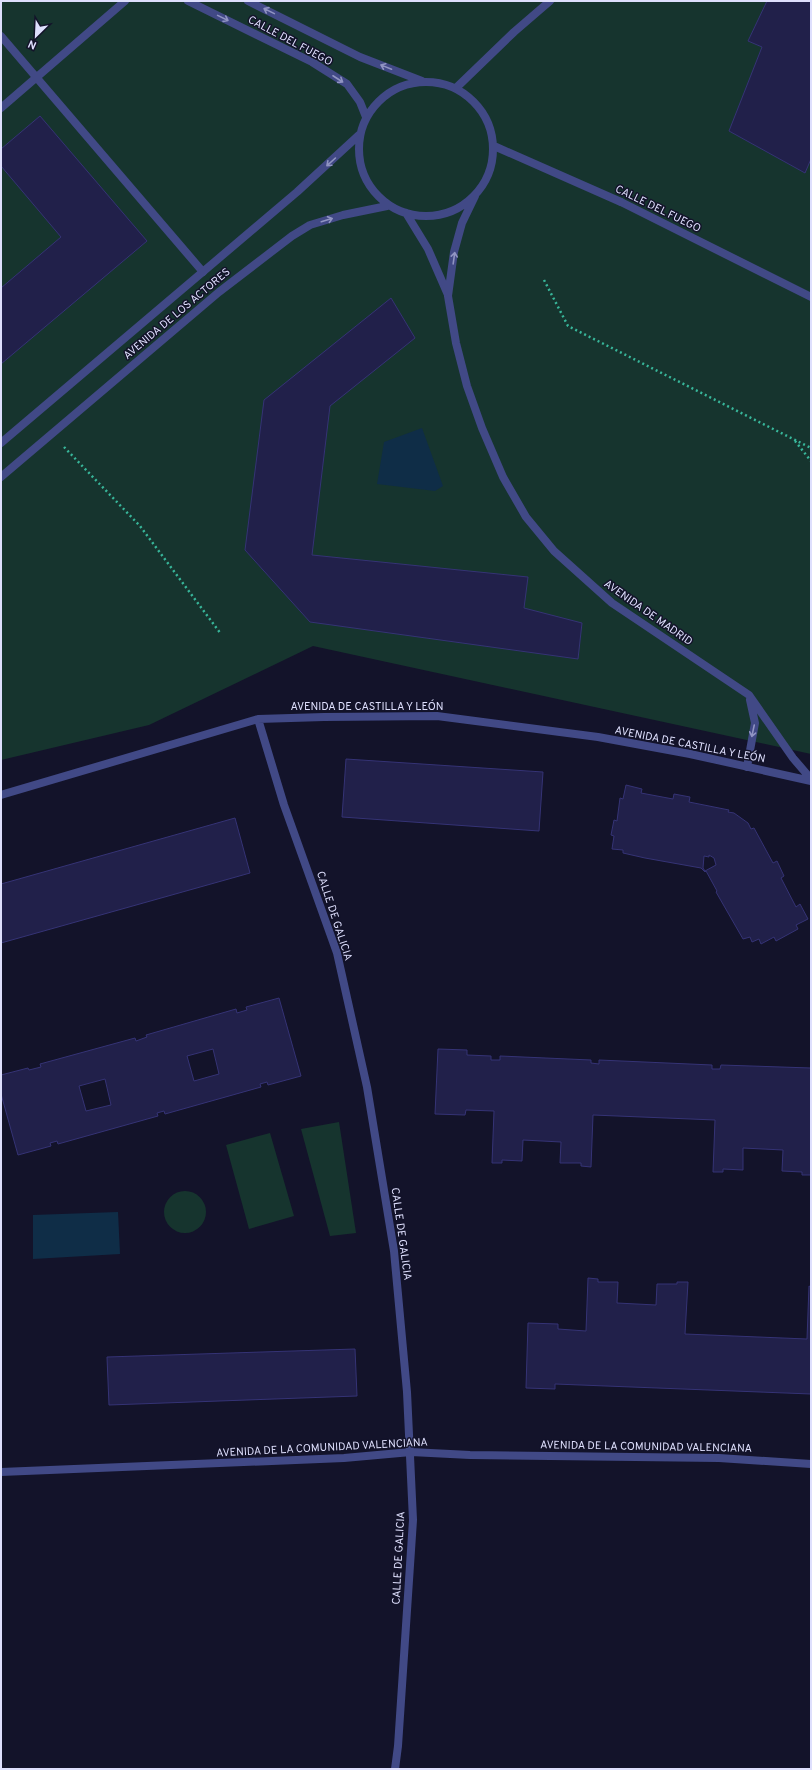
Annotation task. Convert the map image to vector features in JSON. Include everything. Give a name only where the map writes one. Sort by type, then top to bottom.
[{"type":"street","points":[[1,108],[125,1]]},
{"type":"street","name":"CALLE DEL FUEGO","points":[[188,1],[312,62],[347,84],[360,102],[366,117]]},
{"type":"street","name":"CALLE DEL FUEGO","points":[[248,1],[360,57],[422,81]]},
{"type":"street","points":[[456,88],[514,32],[550,1]]},
{"type":"street","points":[[1,36],[203,272]]},
{"type":"street","points":[[422,81],[440,83],[456,88],[471,98],[483,112],[491,128],[494,146],[492,164],[486,181],[475,196],[461,207],[444,214],[426,217],[406,213],[387,206],[373,191],[362,173],[359,157],[359,135],[366,117],[376,103],[390,92],[406,84],[422,81]]},
{"type":"street","name":"AVENIDA DE LOS ACTORES","points":[[1,443],[297,192],[359,135]]},
{"type":"street","name":"CALLE DEL FUEGO","points":[[494,146],[621,202],[811,297]]},
{"type":"street","name":"AVENIDA DE MADRID","points":[[448,296],[454,252],[462,223],[475,196]]},
{"type":"street","name":"AVENIDA DE LOS ACTORES","points":[[1,477],[220,292],[292,236],[310,224],[387,206]]},
{"type":"street","name":"AVENIDA DE MADRID","points":[[406,213],[428,249],[448,296],[456,344],[467,386],[503,477],[526,517],[554,551],[612,603],[749,696],[793,758],[811,780]]},
{"type":"street","points":[[747,767],[755,723],[749,696]]},
{"type":"street","name":"AVENIDA DE CASTILLA Y LEÓN","points":[[1,795],[258,719],[437,716],[598,737],[690,754],[811,780]]},
{"type":"street","name":"CALLE DE GALICIA","points":[[258,719],[284,805],[337,953],[367,1086],[394,1251],[407,1392],[413,1520],[398,1746],[395,1769]]},
{"type":"street","name":"AVENIDA DE LA COMUNIDAD VALENCIANA","points":[[1,1472],[336,1459],[411,1452],[470,1455],[719,1458],[811,1464]]},
{"type":"path","points":[[544,280],[568,326],[811,448]]},
{"type":"path","points":[[51,434],[140,526],[220,634]]},
{"type":"path","points":[[794,439],[811,461]]},
{"type":"green space","points":[[1,1],[811,1],[811,754],[313,646],[149,725],[1,760]]},
{"type":"green space","points":[[339,1122],[356,1233],[330,1236],[301,1129]]},
{"type":"green space","points":[[270,1133],[294,1216],[249,1229],[226,1145]]},
{"type":"green space","points":[[181,1191],[189,1191],[197,1194],[203,1200],[206,1212],[203,1224],[197,1230],[189,1233],[181,1233],[173,1230],[167,1224],[164,1216],[164,1208],[167,1200],[173,1194]]},
{"type":"water","points":[[422,428],[443,486],[435,491],[377,484],[384,442]]},
{"type":"water","points":[[118,1212],[120,1254],[33,1259],[33,1215]]},
{"type":"building","points":[[767,1],[811,1],[811,159],[805,173],[729,131],[762,47],[748,41]]},
{"type":"building","points":[[40,116],[147,241],[1,364],[1,288],[61,237],[1,166],[1,149]]},
{"type":"building","points":[[391,298],[415,338],[330,406],[312,555],[528,577],[524,608],[582,623],[578,659],[310,622],[245,550],[264,400]]},
{"type":"building","points":[[346,759],[543,772],[539,831],[342,817]]},
{"type":"building","points":[[626,785],[642,789],[641,793],[673,799],[674,794],[690,797],[689,802],[729,810],[728,812],[734,813],[748,823],[751,829],[754,828],[773,863],[777,861],[784,876],[781,878],[796,907],[800,904],[808,919],[796,925],[798,929],[776,941],[774,937],[761,944],[759,939],[752,942],[750,937],[743,939],[716,892],[717,891],[706,871],[705,872],[701,868],[645,858],[623,853],[623,850],[612,849],[614,836],[611,835],[614,820],[617,821],[620,798],[623,799]],"holes":[[[709,855],[714,858],[716,865],[705,871],[703,868],[704,856],[709,857]]]},
{"type":"building","points":[[235,818],[250,873],[1,943],[1,884]]},
{"type":"building","points":[[279,998],[301,1076],[268,1085],[267,1082],[260,1084],[261,1087],[165,1114],[164,1111],[157,1113],[158,1116],[58,1144],[57,1141],[50,1143],[51,1146],[18,1155],[1,1094],[1,1075],[28,1068],[29,1070],[41,1067],[40,1064],[135,1038],[136,1041],[147,1037],[146,1035],[236,1009],[237,1013],[247,1010],[246,1007]],"holes":[[[213,1049],[219,1074],[194,1081],[187,1056]],[[105,1079],[111,1105],[86,1111],[79,1086]]]},
{"type":"building","points":[[438,1049],[467,1050],[467,1055],[491,1056],[491,1060],[500,1060],[500,1056],[591,1060],[591,1063],[599,1064],[599,1060],[712,1065],[712,1069],[720,1069],[721,1065],[811,1068],[811,1175],[802,1175],[802,1172],[782,1171],[783,1150],[743,1148],[743,1170],[723,1169],[723,1172],[713,1172],[715,1120],[593,1115],[591,1167],[581,1166],[581,1163],[560,1163],[561,1142],[523,1140],[522,1161],[502,1160],[502,1163],[492,1163],[494,1111],[466,1110],[465,1115],[435,1114]]},
{"type":"building","points":[[588,1278],[598,1279],[598,1282],[618,1282],[617,1303],[656,1305],[657,1284],[677,1284],[677,1282],[688,1282],[685,1334],[807,1339],[809,1286],[811,1287],[811,1394],[555,1384],[555,1389],[526,1388],[528,1323],[558,1324],[558,1329],[586,1331]]},
{"type":"building","points":[[355,1349],[357,1396],[109,1405],[107,1357]]}]
